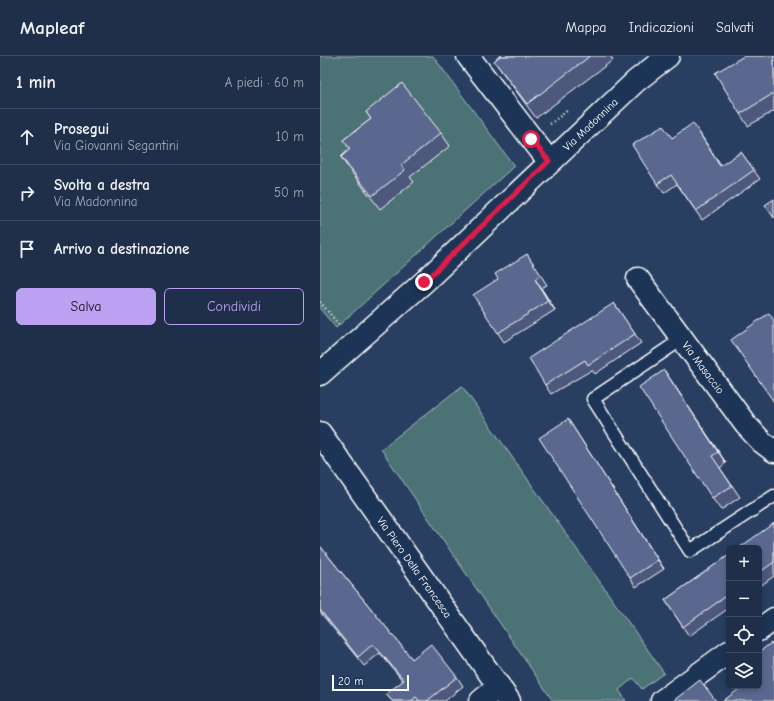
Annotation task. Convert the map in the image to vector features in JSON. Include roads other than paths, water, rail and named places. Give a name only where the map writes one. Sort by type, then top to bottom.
[{"type":"street","points":[[468,56],[549,161]]},
{"type":"street","name":"Via Madonnina","points":[[320,374],[424,282],[549,161],[636,81],[668,56]]},
{"type":"street","name":"Via Masaccio","points":[[638,279],[746,425],[774,451]]},
{"type":"street","name":"Via Piero Della Francesca","points":[[320,433],[504,694]]},
{"type":"street","points":[[762,628],[774,619]]},
{"type":"street","points":[[662,701],[728,653]]},
{"type":"street","points":[[481,701],[504,694]]},
{"type":"lane","points":[[682,339],[593,399],[690,551],[774,496]]}]
